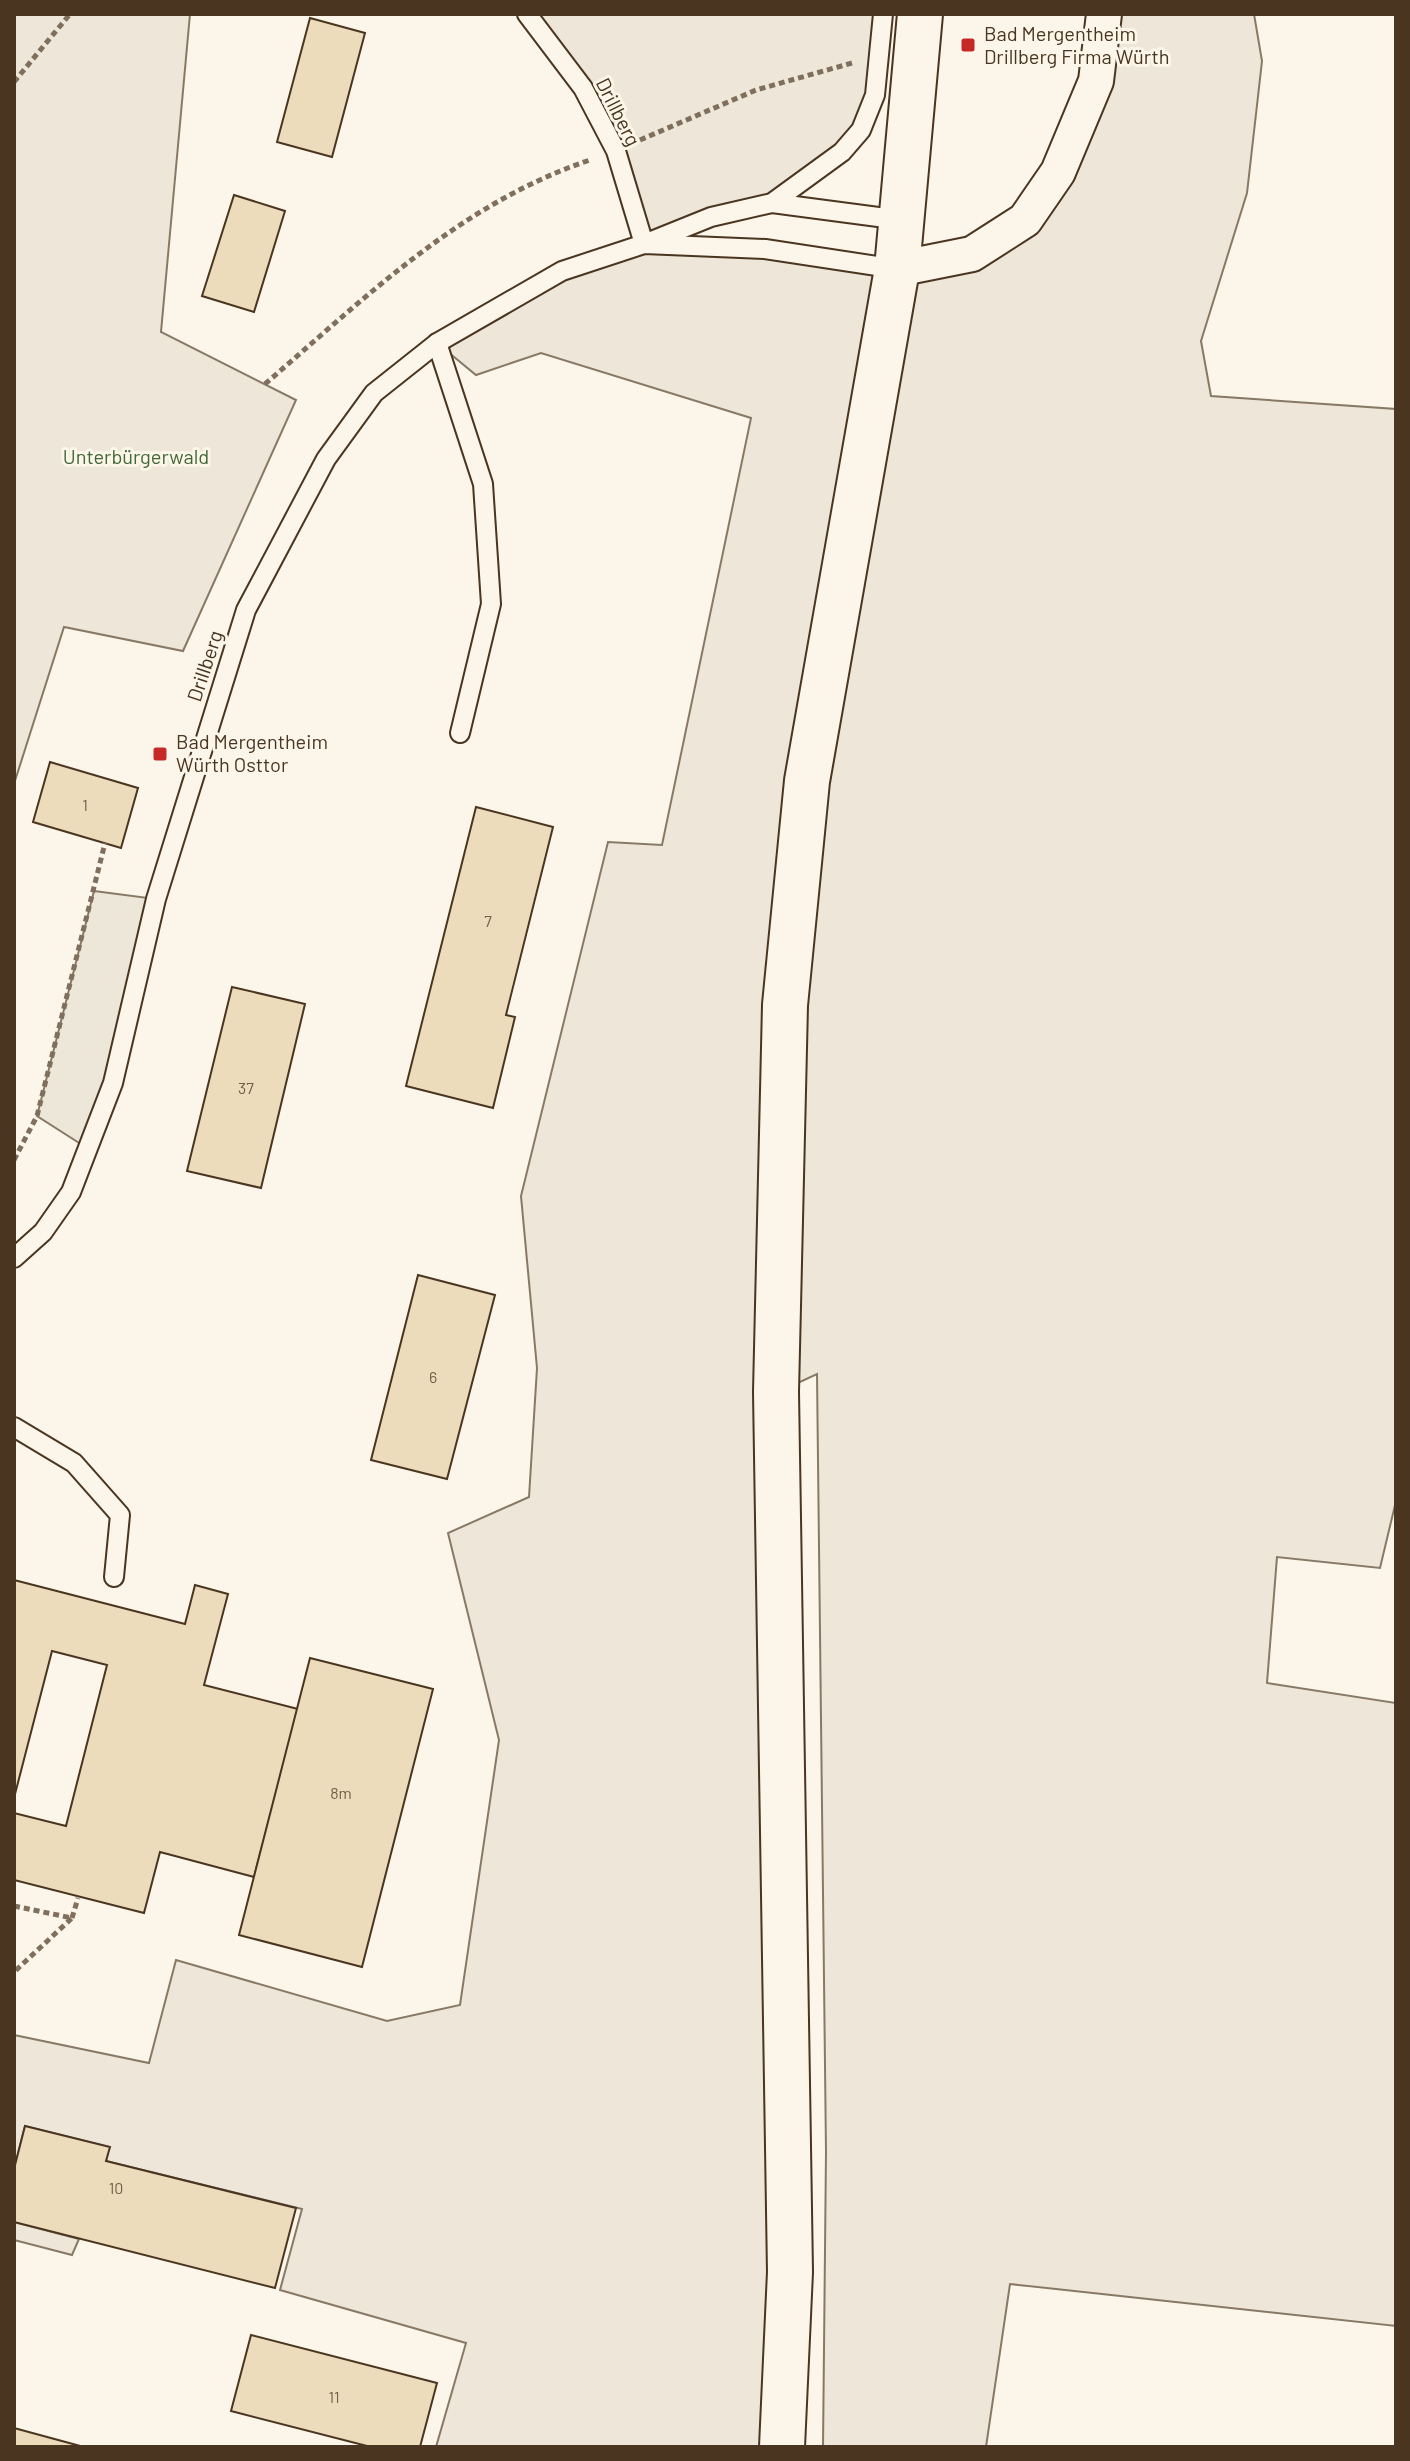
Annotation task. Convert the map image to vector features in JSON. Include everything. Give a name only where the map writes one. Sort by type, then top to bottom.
[{"type":"main road","points":[[782,2447],[790,2272],[776,1392],[785,1005],[807,781],[897,269],[920,14]]},
{"type":"street","points":[[897,269],[972,254],[1025,220],[1058,172],[1096,81],[1104,14]]},
{"type":"lane","name":"Drillberg","points":[[527,14],[583,88],[616,151],[644,244]]},
{"type":"lane","points":[[772,203],[833,159],[861,130],[875,95],[882,23]]},
{"type":"lane","points":[[644,244],[711,217],[772,203],[901,220]]},
{"type":"lane","name":"Drillberg","points":[[14,1258],[43,1232],[71,1192],[113,1083],[156,899],[246,610],[326,459],[374,393],[437,343],[562,271],[644,244],[765,249],[897,269]]},
{"type":"lane","points":[[437,343],[483,484],[491,604],[460,733]]},
{"type":"lane","points":[[14,1427],[74,1463],[120,1515],[114,1577]]},
{"type":"path","points":[[14,82],[70,14]]},
{"type":"path","points":[[265,384],[382,281],[471,215],[549,174],[616,151],[756,90],[863,60],[882,23]]},
{"type":"path","points":[[14,1160],[37,1116],[105,843]]},
{"type":"path","points":[[14,1972],[72,1918],[78,1898]]},
{"type":"path","points":[[14,1906],[72,1918]]},
{"type":"green space","name":"Unterbürgerwald","points":[[14,14],[190,14],[161,332],[296,400],[183,651],[64,627],[14,784]]},
{"type":"green space","points":[[527,14],[883,14],[861,130],[772,203],[647,243],[897,269],[1025,220],[1104,14],[1254,14],[1262,61],[1247,193],[1201,341],[1211,396],[1396,409],[1396,1501],[1380,1568],[1277,1557],[1267,1683],[1396,1703],[1396,2326],[1010,2284],[986,2447],[823,2447],[826,2152],[817,1374],[776,1393],[782,2447],[436,2447],[466,2343],[280,2290],[302,2209],[106,2161],[109,2147],[25,2126],[14,2169],[14,2035],[149,2063],[176,1960],[387,2021],[460,2005],[499,1740],[448,1533],[529,1497],[537,1368],[521,1196],[608,842],[662,845],[751,418],[541,353],[476,375],[437,343],[562,271],[644,244],[616,151]]},
{"type":"green space","points":[[14,2222],[79,2239],[72,2255],[14,2240]]},
{"type":"shaded area","points":[[94,891],[156,899],[87,1148],[37,1116]]},
{"type":"building","points":[[310,18],[365,33],[332,157],[277,142]]},
{"type":"building","points":[[234,195],[285,211],[254,312],[202,296]]},
{"type":"building","points":[[50,762],[138,788],[121,848],[33,822]]},
{"type":"building","points":[[476,807],[553,827],[506,1015],[515,1017],[493,1108],[406,1086]]},
{"type":"building","points":[[232,987],[305,1004],[261,1188],[187,1171]]},
{"type":"building","points":[[418,1275],[495,1295],[447,1479],[371,1460]]},
{"type":"building","points":[[14,1580],[185,1624],[195,1585],[228,1594],[204,1685],[298,1709],[254,1877],[160,1852],[144,1913],[14,1880],[14,1813],[66,1826],[107,1665],[52,1651],[14,1798]]},
{"type":"building","points":[[310,1658],[433,1689],[362,1967],[239,1935]]},
{"type":"building","points":[[25,2126],[110,2147],[106,2161],[296,2208],[275,2288],[14,2222],[14,2169]]},
{"type":"building","points":[[251,2335],[437,2383],[420,2447],[371,2447],[231,2411]]},
{"type":"building","points":[[14,2428],[84,2447],[14,2447]]},
{"type":"place","name":"Bad Mergentheim Drillberg Firma Würth","points":[[968,45]]},
{"type":"place","name":"Bad Mergentheim Würth Osttor","points":[[160,754]]}]
